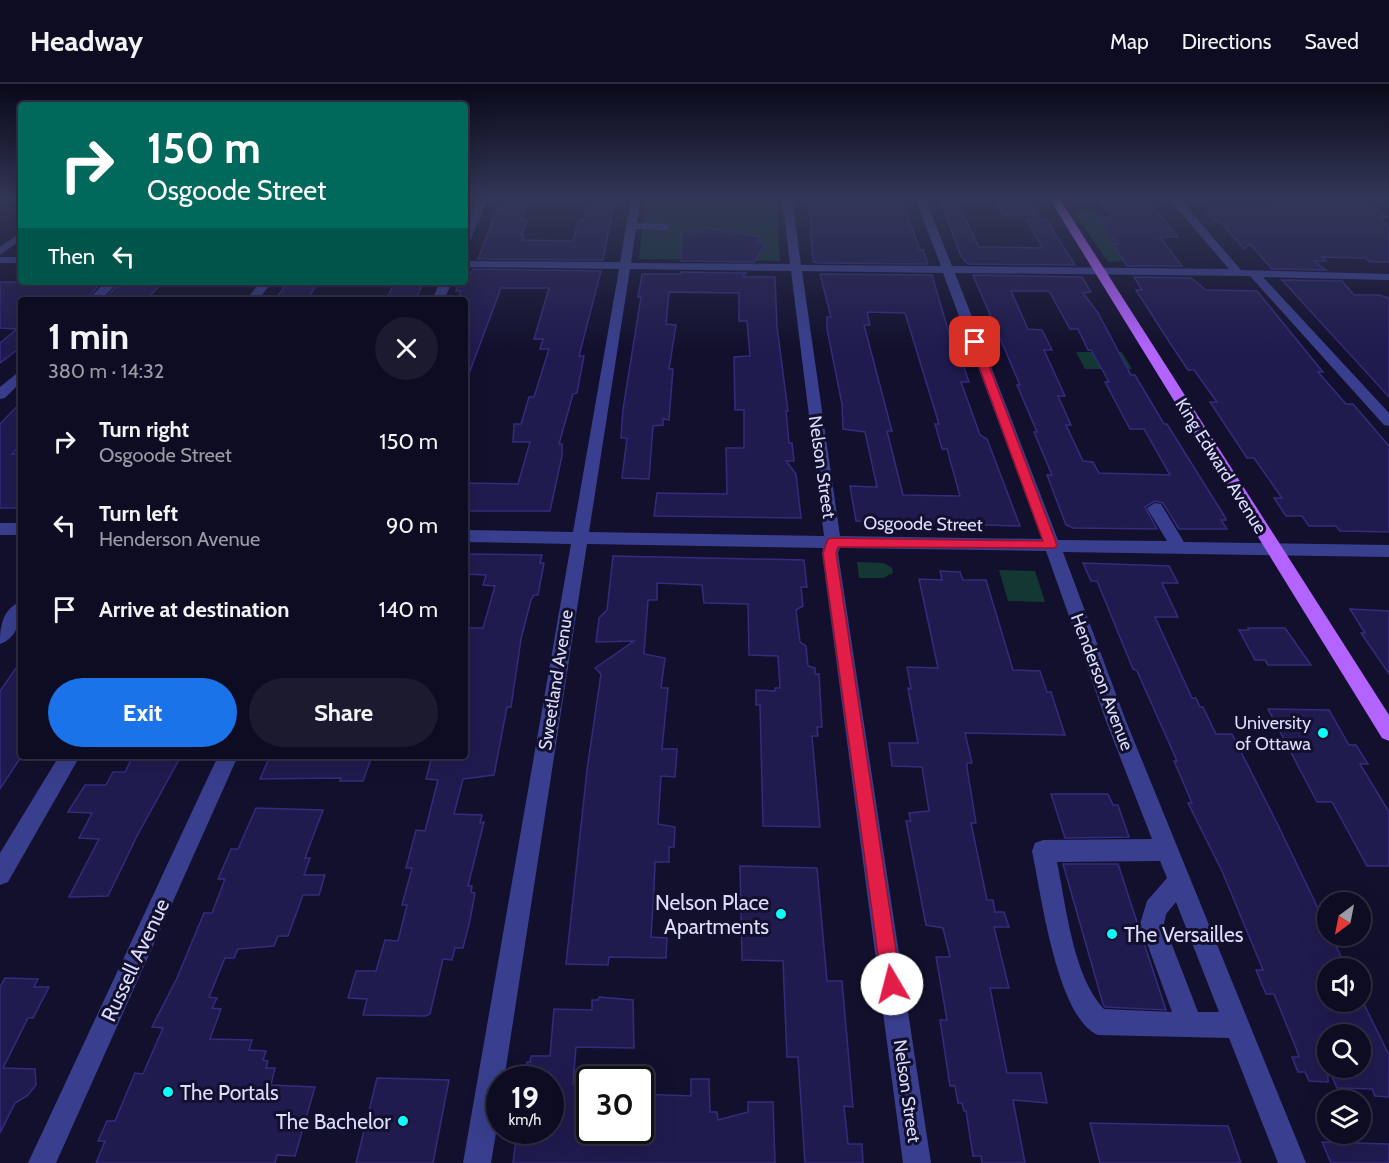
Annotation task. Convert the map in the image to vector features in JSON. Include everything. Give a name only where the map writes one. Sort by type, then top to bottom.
[{"type":"main road","name":"King Edward Avenue","points":[[1086,248],[1389,732]]},
{"type":"street","name":"Sweetland Avenue","points":[[477,1163],[628,248]]},
{"type":"street","name":"Nelson Street","points":[[794,248],[833,542],[830,553],[917,1163]]},
{"type":"street","name":"Henderson Avenue","points":[[939,248],[1008,425],[1050,545],[1167,850],[1292,1163]]},
{"type":"street","points":[[1217,248],[1238,273]]},
{"type":"street","points":[[0,260],[18,260]]},
{"type":"street","points":[[468,264],[1238,273],[1389,277]]},
{"type":"street","points":[[1254,274],[1388,419]]},
{"type":"street","points":[[97,297],[109,285]]},
{"type":"street","points":[[254,297],[264,285]]},
{"type":"street","points":[[0,395],[18,377]]},
{"type":"street","points":[[1155,508],[1179,547]]},
{"type":"street","points":[[0,529],[18,529]]},
{"type":"street","points":[[1362,535],[1381,551]]},
{"type":"street","name":"Osgoode Street","points":[[468,536],[1381,551]]},
{"type":"street","points":[[0,638],[18,613]]},
{"type":"street","points":[[0,874],[68,759]]},
{"type":"street","name":"Russell Avenue","points":[[42,1163],[227,759]]},
{"type":"street","points":[[1167,850],[1043,851],[1076,989],[1088,1016],[1098,1022],[1237,1025]]},
{"type":"street","points":[[1179,881],[1155,909],[1152,924],[1190,1025]]},
{"type":"green space","points":[[640,248],[779,248],[780,261],[639,259]]},
{"type":"green space","points":[[1099,248],[1117,248],[1124,261],[1108,262]]},
{"type":"green space","points":[[1076,352],[1122,352],[1132,369],[1085,369]]},
{"type":"green space","points":[[857,562],[884,563],[892,568],[893,573],[883,578],[859,578]]},
{"type":"green space","points":[[999,570],[1035,571],[1045,602],[1008,601]]},
{"type":"building","points":[[482,248],[605,248],[603,260],[478,259]]},
{"type":"building","points":[[681,248],[763,248],[754,262],[681,261]]},
{"type":"building","points":[[812,248],[919,248],[923,250],[928,264],[817,263],[813,261]]},
{"type":"building","points":[[958,248],[1065,248],[1075,265],[968,264]]},
{"type":"building","points":[[1116,248],[1169,248],[1182,266],[1127,266]]},
{"type":"building","points":[[1254,248],[1389,248],[1389,262],[1370,262],[1366,258],[1322,257],[1326,261],[1314,261],[1326,270],[1272,269]]},
{"type":"building","points":[[473,269],[601,271],[579,356],[584,356],[577,393],[573,394],[559,444],[562,444],[562,456],[550,511],[468,511],[468,483],[518,484],[530,442],[513,442],[514,424],[521,424],[529,397],[534,397],[549,349],[540,349],[543,339],[534,339],[549,288],[501,288],[468,376],[468,297],[458,297],[461,291],[456,291],[459,285],[468,285],[468,273],[471,273]]},
{"type":"building","points":[[681,272],[746,273],[743,277],[775,277],[777,327],[788,411],[786,411],[789,443],[792,443],[794,461],[786,461],[796,474],[801,518],[654,516],[657,493],[727,494],[726,448],[744,448],[744,410],[735,410],[734,357],[750,356],[747,321],[739,321],[739,293],[669,292],[666,324],[676,325],[669,369],[673,369],[669,420],[663,419],[663,425],[653,426],[649,479],[622,478],[627,438],[621,438],[623,409],[641,297],[638,297],[642,274],[681,274]]},
{"type":"building","points":[[820,274],[932,275],[951,340],[956,344],[969,382],[961,382],[980,435],[987,439],[1020,526],[856,521],[850,486],[877,487],[865,432],[843,429],[842,404],[827,329],[827,317],[831,317]],"holes":[[[867,312],[905,313],[939,424],[935,424],[942,449],[947,449],[960,496],[903,495],[887,431],[892,431],[864,325],[870,325]]]},
{"type":"building","points":[[973,275],[1082,277],[1091,292],[1083,293],[1098,313],[1131,375],[1135,375],[1225,517],[1226,520],[1221,520],[1227,529],[1179,529],[1163,503],[1155,501],[1145,507],[1157,529],[1073,528],[1066,525],[1047,475],[1052,475],[1034,432],[1037,432],[1017,385],[1020,385]],"holes":[[[1011,291],[1049,291],[1070,329],[1078,329],[1088,350],[1091,350],[1109,382],[1105,382],[1130,429],[1144,429],[1170,475],[1099,473],[1093,462],[1083,461],[1066,425],[1071,425],[1058,396],[1065,396],[1044,350],[1052,350],[1042,330],[1028,329]]]},
{"type":"building","points":[[1134,277],[1191,278],[1206,290],[1257,291],[1323,372],[1318,372],[1346,404],[1353,404],[1389,446],[1389,532],[1340,531],[1336,526],[1309,526],[1302,516],[1286,516],[1274,498],[1282,498],[1254,458],[1247,458],[1210,402],[1217,402],[1194,370],[1188,370],[1136,290],[1142,290]]},
{"type":"building","points":[[1282,280],[1342,281],[1354,295],[1379,295],[1389,298],[1389,397]]},
{"type":"building","points":[[0,282],[18,282],[18,285],[99,285],[88,297],[18,297],[18,349],[0,363],[0,343],[17,329],[0,328]]},
{"type":"building","points":[[117,285],[160,285],[149,297],[107,297]]},
{"type":"building","points":[[286,285],[316,285],[309,297],[277,297]]},
{"type":"building","points":[[394,285],[422,285],[416,297],[388,297]]},
{"type":"building","points":[[18,405],[18,447],[12,454],[18,454],[18,508],[0,508],[0,424]]},
{"type":"building","points":[[468,554],[542,555],[540,563],[544,563],[538,595],[534,595],[531,600],[521,639],[511,707],[507,707],[494,775],[463,779],[454,814],[482,815],[480,823],[484,822],[468,886],[472,886],[471,892],[475,893],[463,948],[455,948],[452,960],[443,959],[430,1014],[425,1016],[363,1015],[367,999],[348,998],[356,971],[376,971],[385,940],[398,941],[407,905],[402,905],[412,868],[406,868],[416,830],[425,831],[438,780],[426,779],[431,759],[468,759],[468,628],[483,628],[495,586],[483,585],[486,575],[468,574]]},
{"type":"building","points":[[613,556],[804,560],[807,587],[801,587],[803,606],[796,610],[800,642],[806,646],[808,666],[815,668],[815,674],[819,674],[822,727],[817,727],[818,736],[812,736],[820,827],[763,826],[760,705],[756,705],[756,690],[775,691],[775,688],[780,688],[778,656],[749,655],[748,604],[704,603],[702,585],[657,583],[657,600],[648,600],[644,654],[665,658],[661,688],[668,688],[662,749],[677,749],[675,777],[661,776],[658,824],[675,827],[674,847],[669,847],[669,862],[655,862],[651,937],[667,938],[666,958],[609,957],[608,965],[566,964],[587,770],[601,674],[595,668],[634,641],[596,642],[599,618],[607,610]]},
{"type":"building","points":[[1083,563],[1169,566],[1178,583],[1162,583],[1178,617],[1155,617],[1192,698],[1196,698],[1200,707],[1203,707],[1216,734],[1232,734],[1277,823],[1317,906],[1317,946],[1336,946],[1342,958],[1317,958],[1317,1012],[1368,1012],[1389,1055],[1389,1097],[1375,1096],[1372,1089],[1337,1088],[1332,1078],[1371,1078],[1371,1024],[1317,1024],[1317,1078],[1328,1078],[1328,1082],[1309,1081],[1305,1072],[1298,1072],[1292,1057],[1299,1057],[1296,1048],[1274,994],[1266,994],[1256,970],[1263,970],[1222,871],[1188,803],[1192,803],[1174,761],[1177,761],[1137,671],[1133,669],[1097,581],[1091,581]]},
{"type":"building","points":[[940,571],[960,572],[963,580],[986,580],[1013,670],[1040,671],[1047,692],[1051,692],[1065,735],[965,733],[972,763],[967,763],[967,768],[976,823],[971,823],[987,900],[993,900],[995,912],[1004,912],[1009,927],[994,927],[1009,988],[990,988],[1007,1073],[1041,1073],[1047,1103],[1013,1100],[1025,1163],[982,1163],[981,1156],[973,1156],[966,1111],[962,1103],[958,1103],[955,1086],[950,1086],[940,1020],[947,1020],[936,957],[950,957],[943,928],[926,925],[906,821],[911,821],[909,813],[929,811],[922,767],[892,766],[889,743],[918,743],[908,688],[911,689],[907,667],[938,668],[919,579],[942,580]]},
{"type":"building","points":[[1350,609],[1389,611],[1389,674],[1361,633],[1365,633]]},
{"type":"building","points":[[1248,628],[1285,628],[1311,665],[1268,665],[1265,660],[1255,660],[1239,630],[1249,630]]},
{"type":"building","points":[[18,665],[20,759],[0,789],[0,691]]},
{"type":"building","points":[[1268,709],[1329,710],[1349,745],[1356,745],[1368,764],[1360,764],[1389,812],[1389,866],[1367,866],[1332,802],[1317,802]]},
{"type":"building","points":[[132,759],[179,759],[137,836],[108,896],[69,897],[99,839],[79,838],[92,813],[68,812],[85,785],[106,785],[113,772],[125,772]]},
{"type":"building","points":[[269,759],[371,759],[363,781],[340,781],[341,778],[260,779]]},
{"type":"building","points":[[1051,794],[1108,794],[1113,805],[1118,805],[1129,837],[1065,838]]},
{"type":"building","points":[[256,808],[323,810],[305,858],[310,858],[304,875],[325,875],[319,895],[303,895],[288,936],[278,936],[274,946],[238,949],[234,958],[225,958],[209,997],[217,998],[212,1008],[221,1009],[210,1039],[252,1040],[249,1050],[266,1051],[263,1060],[268,1061],[266,1068],[275,1068],[271,1085],[315,1087],[295,1156],[277,1155],[275,1163],[96,1163],[105,1141],[98,1141],[107,1121],[115,1121],[135,1073],[143,1074],[163,1028],[152,1027],[177,978],[204,913],[212,913],[225,879],[218,879],[231,849],[238,849]]},
{"type":"building","name":"The Versailles","points":[[1063,864],[1118,864],[1166,1010],[1105,1007]]},
{"type":"building","points":[[740,866],[817,868],[827,981],[842,981],[853,1107],[844,1106],[848,1144],[862,1144],[863,1163],[805,1163],[798,1057],[787,1057],[783,961],[742,960]]},
{"type":"building","points":[[5,978],[38,979],[34,987],[49,987],[33,1018],[28,1018],[3,1068],[35,1069],[36,1085],[27,1096],[15,1103],[0,1133],[0,987]]},
{"type":"building","points":[[599,997],[633,1000],[634,1048],[576,1047],[573,1084],[576,1084],[576,1144],[654,1144],[654,1095],[691,1096],[691,1079],[709,1079],[710,1112],[717,1112],[718,1120],[748,1112],[748,1102],[773,1102],[775,1163],[513,1163],[515,1144],[564,1144],[564,1066],[526,1066],[527,1062],[530,1062],[531,1056],[550,1056],[554,1009],[592,1010],[592,1000],[598,1000]]},
{"type":"building","name":"The Bachelor","points":[[377,1078],[449,1080],[433,1163],[356,1163]]},
{"type":"building","points":[[1090,1123],[1228,1126],[1241,1163],[1100,1163]]},
{"type":"building","points":[[1323,1144],[1389,1144],[1389,1163],[1331,1163]]},
{"type":"place","name":"University of Ottawa","points":[[1323,733]]},
{"type":"place","name":"Nelson Place Apartments","points":[[781,914]]},
{"type":"place","name":"The Versailles","points":[[1112,934]]},
{"type":"place","name":"The Portals","points":[[168,1092]]},
{"type":"place","name":"The Bachelor","points":[[403,1121]]},
{"type":"route","points":[[892,984],[830,553],[833,542],[1050,545],[1008,425],[975,342]]}]
